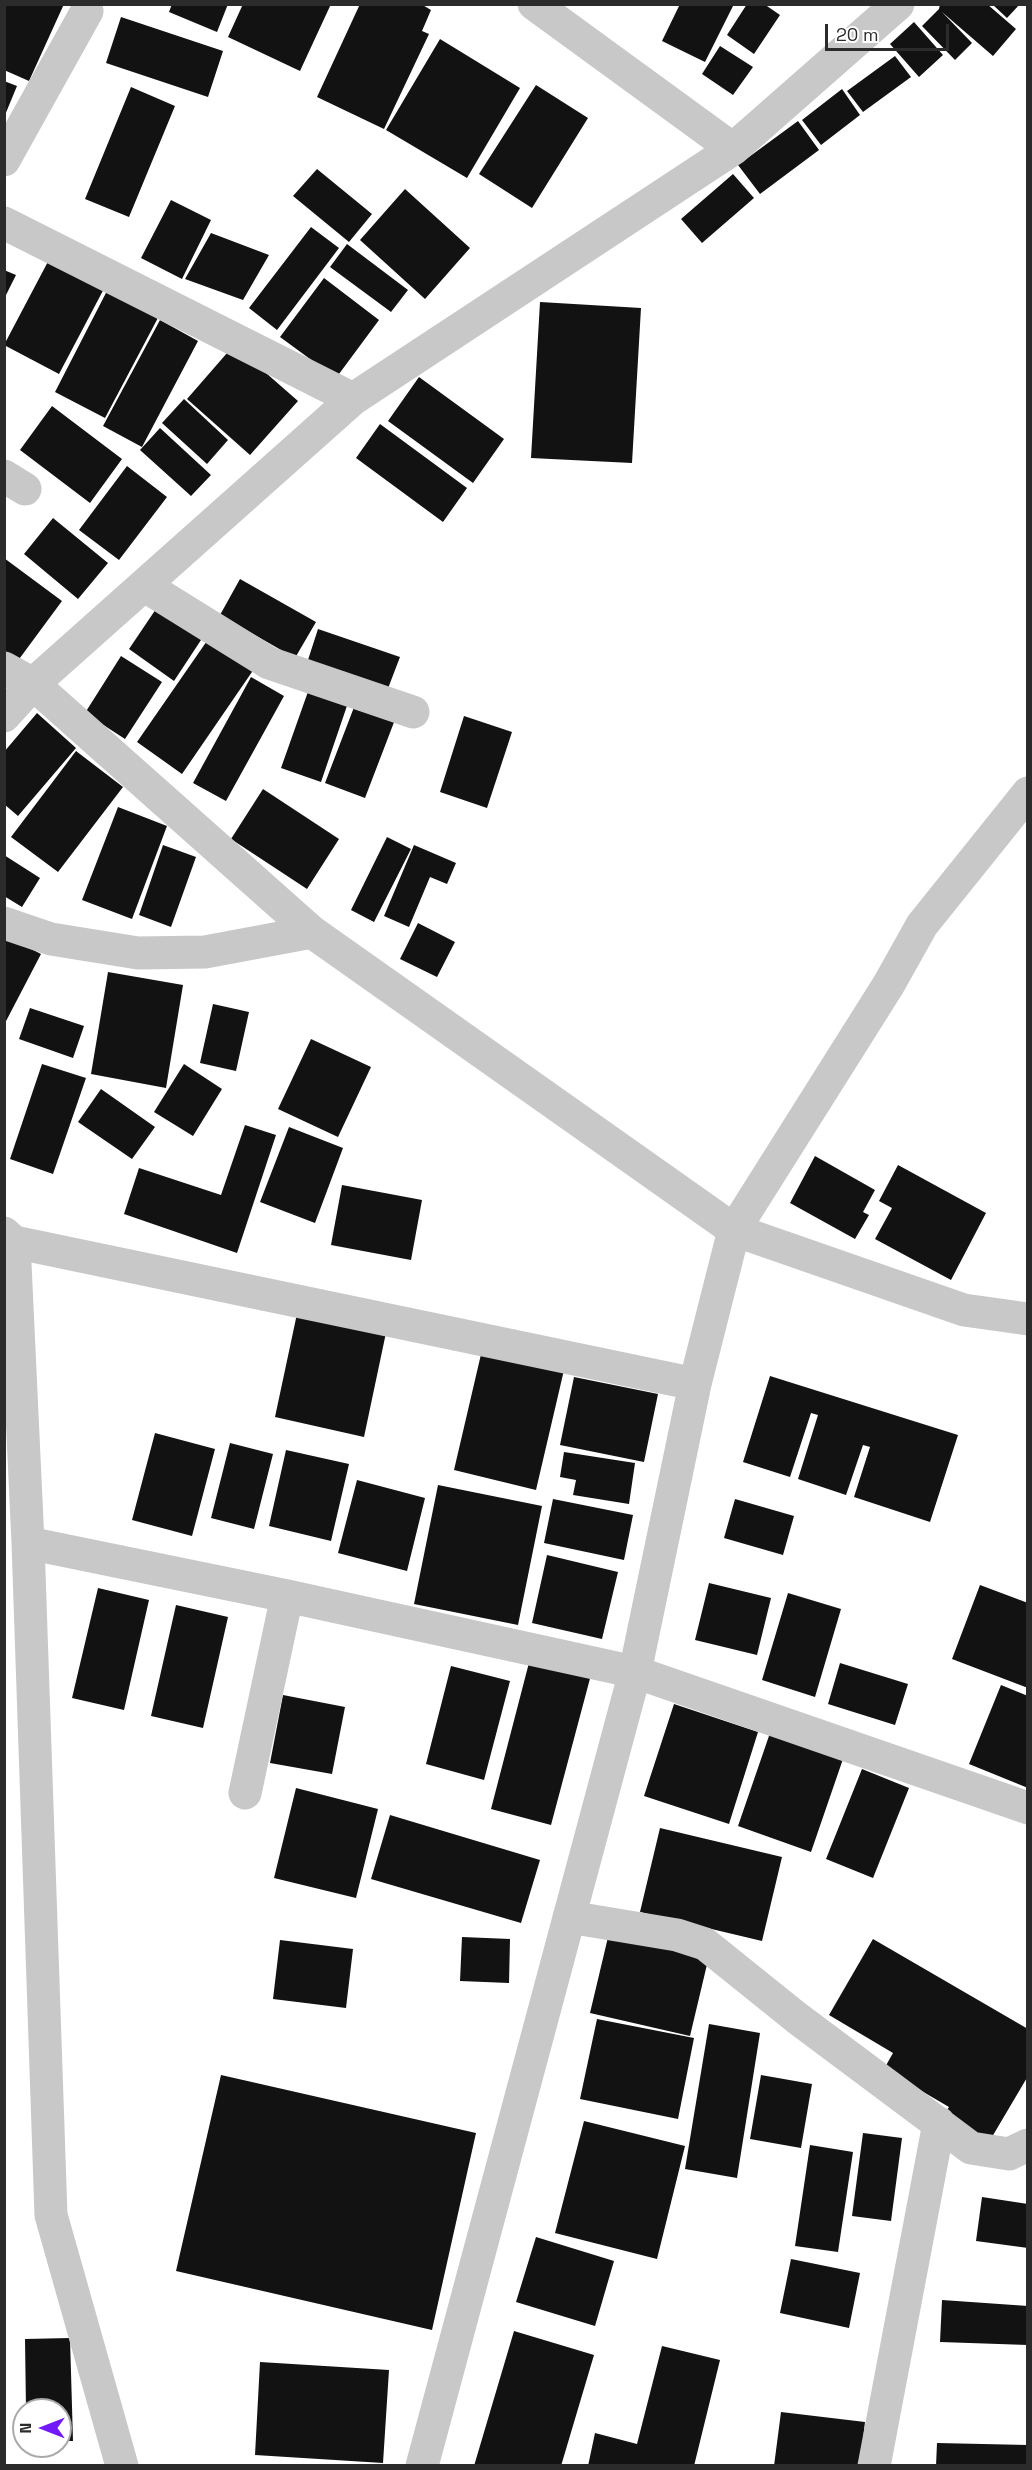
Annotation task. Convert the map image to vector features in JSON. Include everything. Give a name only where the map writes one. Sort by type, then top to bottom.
[{"type":"street","points":[[534,4],[733,149]]},
{"type":"street","points":[[4,716],[33,684],[353,399],[733,149],[898,4]]},
{"type":"street","points":[[4,160],[87,11]]},
{"type":"street","points":[[4,223],[353,399]]},
{"type":"street","points":[[144,585],[269,663],[413,711]]},
{"type":"street","points":[[4,668],[33,684],[312,932],[734,1230],[964,1310],[1028,1319]]},
{"type":"street","points":[[422,2466],[635,1672],[696,1384],[734,1230],[889,984],[922,925],[1028,793]]},
{"type":"street","points":[[4,923],[51,939],[138,953],[204,952],[312,932]]},
{"type":"street","points":[[122,2466],[51,2215],[28,1544],[9,1237],[696,1384]]},
{"type":"street","points":[[28,1544],[286,1596],[635,1672],[1028,1808]]},
{"type":"street","points":[[245,1793],[286,1596]]},
{"type":"street","points":[[569,1917],[677,1935],[705,1944],[797,2018],[971,2148],[1009,2154],[1028,2145]]},
{"type":"street","points":[[874,2466],[939,2123]]},
{"type":"building","points":[[4,4],[64,4],[29,81],[4,70]]},
{"type":"building","points":[[172,4],[228,4],[217,32],[169,12]]},
{"type":"building","points":[[243,4],[331,4],[300,71],[228,37]]},
{"type":"building","points":[[360,4],[421,4],[431,10],[422,31],[429,34],[384,129],[317,97]]},
{"type":"building","points":[[680,4],[734,4],[705,62],[662,41]]},
{"type":"building","points":[[747,4],[764,4],[780,15],[754,54],[727,35]]},
{"type":"building","points":[[940,4],[987,4],[1016,29],[993,56],[942,12],[972,43],[955,60],[922,26],[939,9]]},
{"type":"building","points":[[992,4],[1020,4],[1007,18]]},
{"type":"building","points":[[121,17],[223,51],[208,97],[106,63]]},
{"type":"building","points":[[914,22],[943,55],[919,77],[890,44]]},
{"type":"building","points":[[440,39],[520,88],[467,178],[386,130]]},
{"type":"building","points":[[720,46],[753,67],[733,95],[702,74]]},
{"type":"building","points":[[895,56],[911,77],[863,112],[847,91]]},
{"type":"building","points":[[4,81],[17,86],[5,115],[4,115]]},
{"type":"building","points":[[536,85],[588,118],[532,208],[479,174]]},
{"type":"building","points":[[131,87],[175,106],[129,217],[85,199]]},
{"type":"building","points":[[842,89],[860,115],[821,145],[802,120]]},
{"type":"building","points":[[798,121],[819,150],[760,194],[738,165]]},
{"type":"building","points":[[317,169],[372,214],[349,242],[293,196]]},
{"type":"building","points":[[733,174],[754,198],[702,243],[681,219]]},
{"type":"building","points":[[405,189],[470,248],[425,299],[360,240]]},
{"type":"building","points":[[171,200],[211,220],[182,279],[141,258]]},
{"type":"building","points":[[311,227],[339,248],[277,330],[249,308]]},
{"type":"building","points":[[211,233],[269,255],[243,300],[185,279]]},
{"type":"building","points":[[347,244],[408,290],[391,312],[330,267]]},
{"type":"building","points":[[52,254],[107,283],[59,374],[4,345]]},
{"type":"building","points":[[4,270],[16,275],[4,299]]},
{"type":"building","points":[[324,278],[379,320],[336,378],[280,337]]},
{"type":"building","points":[[109,287],[160,314],[105,418],[55,392]]},
{"type":"building","points":[[540,302],[641,308],[632,463],[531,458]]},
{"type":"building","points":[[160,320],[198,341],[142,447],[103,426]]},
{"type":"building","points":[[234,345],[298,401],[250,455],[187,399]]},
{"type":"building","points":[[419,377],[504,439],[473,483],[388,421]]},
{"type":"building","points":[[184,399],[228,440],[207,464],[162,423]]},
{"type":"building","points":[[52,406],[122,459],[90,503],[20,450]]},
{"type":"building","points":[[380,424],[467,488],[443,522],[356,458]]},
{"type":"building","points":[[160,428],[211,475],[191,496],[140,450]]},
{"type":"building","points":[[127,466],[167,497],[119,560],[79,530]]},
{"type":"building","points":[[53,518],[108,563],[78,599],[24,554]]},
{"type":"building","points":[[4,558],[62,601],[14,666],[4,659]]},
{"type":"building","points":[[240,579],[316,622],[295,658],[220,615]]},
{"type":"building","points":[[158,606],[203,637],[174,681],[129,649]]},
{"type":"building","points":[[318,629],[400,657],[387,691],[307,663]]},
{"type":"building","points":[[209,638],[254,669],[182,774],[137,742]]},
{"type":"building","points":[[121,656],[162,682],[125,739],[85,713]]},
{"type":"building","points":[[251,677],[284,696],[226,801],[193,783]]},
{"type":"building","points":[[310,686],[349,700],[321,782],[281,768]]},
{"type":"building","points":[[356,702],[396,717],[365,798],[325,783]]},
{"type":"building","points":[[37,713],[76,748],[18,816],[4,804],[4,752]]},
{"type":"building","points":[[464,716],[512,732],[487,808],[440,792]]},
{"type":"building","points":[[76,751],[123,787],[58,872],[11,837]]},
{"type":"building","points":[[263,789],[339,839],[307,889],[231,839]]},
{"type":"building","points":[[118,807],[167,826],[132,919],[82,900]]},
{"type":"building","points":[[387,837],[411,849],[374,922],[351,910]]},
{"type":"building","points":[[163,845],[196,857],[171,927],[139,915]]},
{"type":"building","points":[[414,845],[456,863],[447,884],[430,877],[409,927],[384,916]]},
{"type":"building","points":[[4,855],[40,878],[22,907],[4,896]]},
{"type":"building","points":[[418,923],[455,942],[437,977],[400,959]]},
{"type":"building","points":[[4,935],[41,954],[4,1025]]},
{"type":"building","points":[[108,972],[183,985],[166,1088],[91,1074]]},
{"type":"building","points":[[213,1004],[249,1012],[236,1071],[200,1063]]},
{"type":"building","points":[[30,1008],[84,1026],[73,1058],[19,1039]]},
{"type":"building","points":[[311,1039],[371,1067],[338,1137],[278,1109]]},
{"type":"building","points":[[42,1064],[86,1078],[53,1174],[10,1159]]},
{"type":"building","points":[[184,1064],[222,1089],[193,1136],[154,1112]]},
{"type":"building","points":[[101,1089],[155,1127],[132,1159],[78,1122]]},
{"type":"building","points":[[245,1125],[276,1135],[237,1253],[124,1214],[139,1168],[221,1195]]},
{"type":"building","points":[[289,1127],[343,1148],[315,1223],[260,1202]]},
{"type":"building","points":[[815,1156],[875,1190],[863,1212],[869,1215],[855,1239],[790,1203]]},
{"type":"building","points":[[898,1165],[986,1213],[951,1280],[875,1239],[892,1208],[879,1201]]},
{"type":"building","points":[[342,1185],[422,1200],[411,1260],[331,1245]]},
{"type":"building","points":[[298,1309],[387,1328],[364,1437],[275,1417]]},
{"type":"building","points":[[482,1350],[564,1370],[536,1490],[454,1470]]},
{"type":"building","points":[[770,1376],[958,1435],[930,1522],[854,1497],[870,1447],[863,1445],[846,1495],[798,1479],[818,1415],[811,1413],[790,1477],[743,1462]]},
{"type":"building","points":[[574,1377],[658,1394],[644,1462],[560,1445]]},
{"type":"building","points":[[155,1433],[215,1449],[192,1536],[132,1520]]},
{"type":"building","points":[[230,1443],[273,1454],[254,1529],[211,1518]]},
{"type":"building","points":[[286,1450],[349,1464],[331,1541],[269,1526]]},
{"type":"building","points":[[564,1452],[635,1463],[629,1504],[573,1495],[576,1480],[560,1477]]},
{"type":"building","points":[[357,1480],[425,1498],[407,1571],[338,1553]]},
{"type":"building","points":[[438,1485],[542,1506],[518,1625],[414,1604]]},
{"type":"building","points":[[553,1499],[633,1515],[624,1560],[544,1543]]},
{"type":"building","points":[[735,1499],[794,1516],[783,1555],[724,1538]]},
{"type":"building","points":[[547,1555],[618,1572],[602,1639],[532,1623]]},
{"type":"building","points":[[709,1583],[771,1598],[757,1655],[695,1640]]},
{"type":"building","points":[[980,1585],[1028,1603],[1028,1688],[952,1659]]},
{"type":"building","points":[[98,1588],[149,1600],[124,1710],[72,1698]]},
{"type":"building","points":[[788,1593],[841,1609],[815,1697],[762,1680]]},
{"type":"building","points":[[176,1605],[228,1617],[203,1728],[151,1716]]},
{"type":"building","points":[[531,1655],[592,1671],[551,1825],[491,1809]]},
{"type":"building","points":[[840,1663],[908,1684],[895,1725],[828,1704]]},
{"type":"building","points":[[451,1666],[510,1681],[484,1780],[426,1764]]},
{"type":"building","points":[[1001,1685],[1028,1696],[1028,1788],[969,1764]]},
{"type":"building","points":[[283,1695],[345,1707],[332,1774],[270,1763]]},
{"type":"building","points":[[674,1704],[758,1732],[729,1824],[644,1796]]},
{"type":"building","points":[[770,1733],[843,1759],[811,1852],[738,1826]]},
{"type":"building","points":[[862,1769],[909,1788],[873,1878],[826,1859]]},
{"type":"building","points":[[296,1788],[378,1809],[356,1898],[274,1878]]},
{"type":"building","points":[[390,1815],[540,1860],[521,1923],[371,1879]]},
{"type":"building","points":[[660,1828],[782,1857],[762,1941],[640,1912]]},
{"type":"building","points":[[609,1933],[709,1956],[690,2036],[590,2013]]},
{"type":"building","points":[[462,1937],[510,1939],[509,1983],[460,1981]]},
{"type":"building","points":[[873,1939],[1028,2029],[1028,2076],[989,2142],[944,2115],[949,2107],[884,2069],[893,2053],[829,2015]]},
{"type":"building","points":[[280,1940],[353,1949],[346,2008],[273,1999]]},
{"type":"building","points":[[597,2019],[694,2038],[678,2119],[580,2099]]},
{"type":"building","points":[[709,2024],[760,2033],[737,2178],[685,2169]]},
{"type":"building","points":[[221,2075],[476,2133],[432,2330],[176,2271]]},
{"type":"building","points":[[761,2075],[812,2084],[801,2148],[750,2139]]},
{"type":"building","points":[[584,2121],[685,2146],[657,2259],[555,2233]]},
{"type":"building","points":[[863,2133],[902,2138],[891,2221],[852,2216]]},
{"type":"building","points":[[810,2145],[853,2152],[838,2252],[795,2246]]},
{"type":"building","points":[[982,2197],[1028,2204],[1028,2248],[976,2241]]},
{"type":"building","points":[[536,2237],[614,2261],[595,2326],[516,2302]]},
{"type":"building","points":[[791,2259],[860,2273],[849,2328],[780,2313]]},
{"type":"building","points":[[942,2300],[1028,2306],[1028,2345],[940,2342]]},
{"type":"building","points":[[514,2331],[594,2355],[561,2466],[474,2466]]},
{"type":"building","points":[[70,2338],[72,2398],[26,2398],[25,2339]]},
{"type":"building","points":[[662,2346],[720,2360],[694,2466],[588,2466],[595,2433],[637,2444]]},
{"type":"building","points":[[260,2362],[389,2370],[383,2463],[255,2455]]},
{"type":"building","points":[[781,2412],[865,2422],[860,2466],[774,2466]]},
{"type":"building","points":[[937,2443],[1028,2445],[1028,2466],[936,2466]]}]
